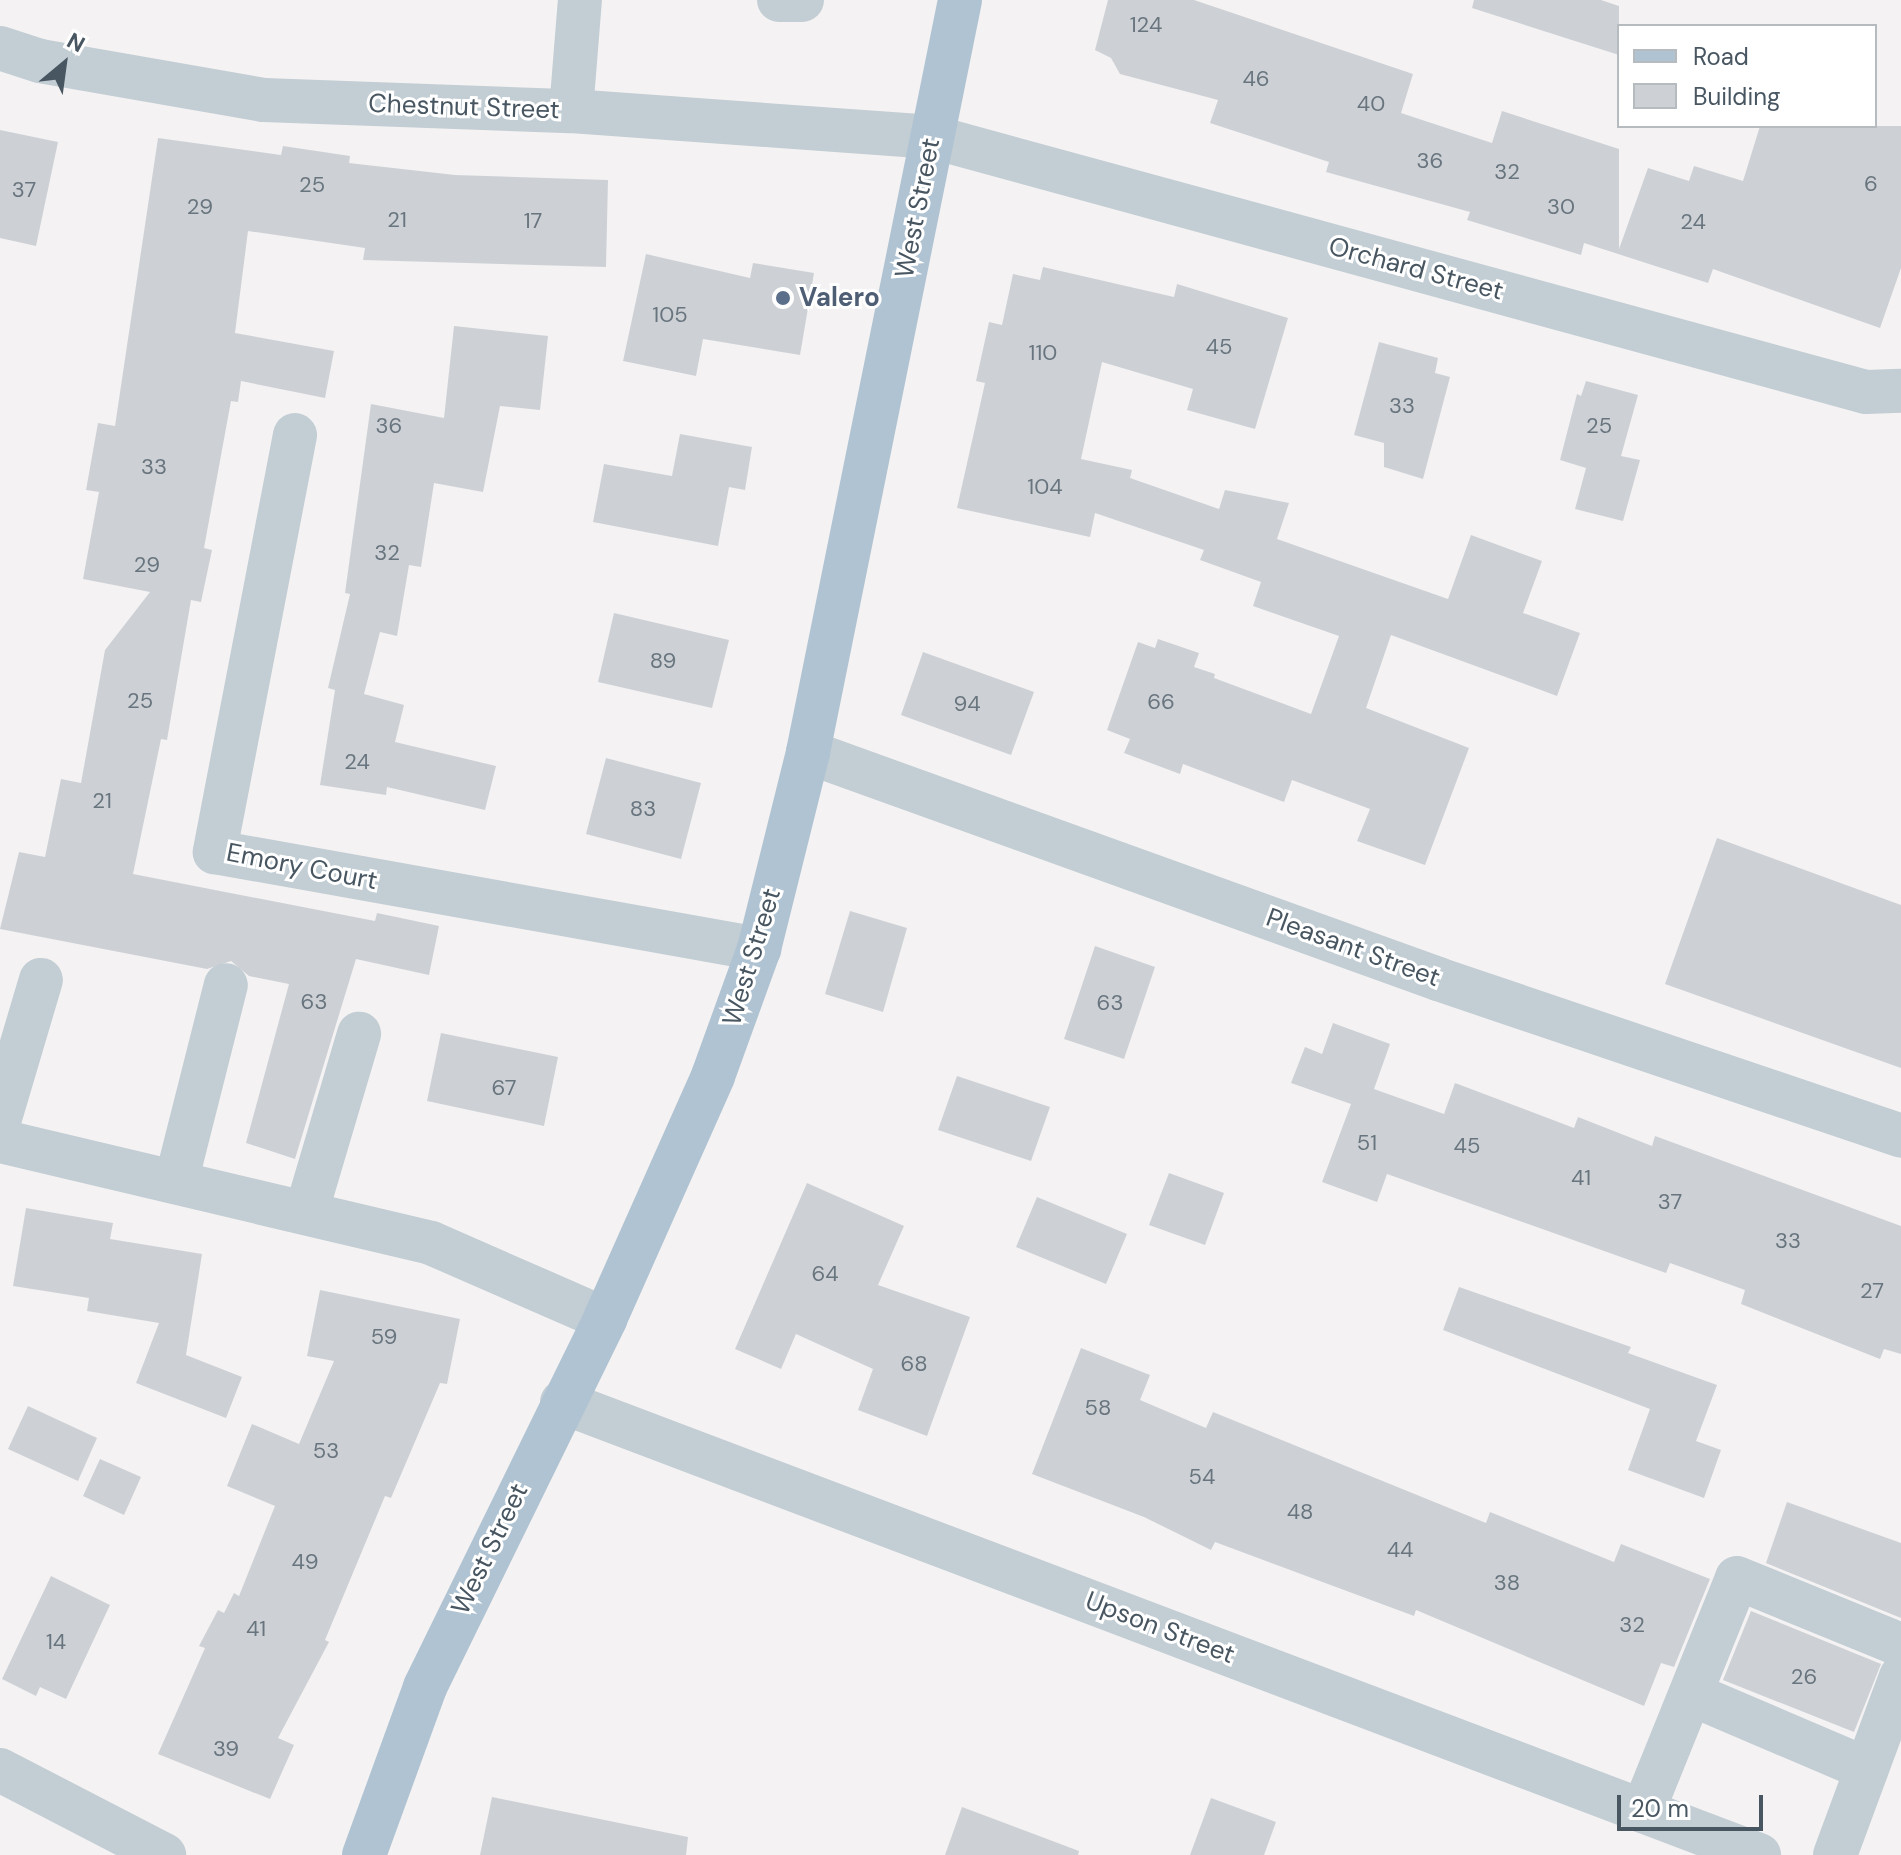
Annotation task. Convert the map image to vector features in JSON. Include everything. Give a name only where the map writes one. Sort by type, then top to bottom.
[{"type":"main road","name":"West Street","points":[[364,1855],[425,1687],[605,1319],[713,1076],[759,949],[808,752],[960,0]]},
{"type":"street","points":[[571,111],[580,0]]},
{"type":"street","points":[[779,0],[802,0]]},
{"type":"street","name":"Chestnut Street","points":[[0,48],[40,61],[264,100],[571,111],[933,137]]},
{"type":"street","name":"Orchard Street","points":[[933,137],[1866,392],[1901,391]]},
{"type":"street","name":"Emory Court","points":[[295,435],[215,852],[759,949]]},
{"type":"street","name":"Pleasant Street","points":[[808,752],[1438,979],[1901,1136]]},
{"type":"street","points":[[0,1118],[41,980]]},
{"type":"street","points":[[176,1182],[226,985]]},
{"type":"street","points":[[306,1213],[359,1034]]},
{"type":"street","points":[[0,1141],[431,1243],[605,1319]]},
{"type":"street","name":"Upson Street","points":[[562,1402],[1759,1855]]},
{"type":"street","points":[[1643,1811],[1737,1578],[1901,1645]]},
{"type":"street","points":[[1835,1855],[1901,1677]]},
{"type":"street","points":[[1691,1694],[1867,1769]]},
{"type":"street","points":[[0,1770],[164,1855]]},
{"type":"building","points":[[1108,0],[1194,0],[1413,74],[1401,113],[1492,143],[1502,111],[1619,149],[1619,249],[1648,168],[1689,181],[1694,166],[1743,181],[1759,128],[1901,126],[1901,268],[1880,328],[1713,269],[1708,283],[1584,243],[1581,255],[1467,220],[1470,212],[1326,172],[1329,162],[1210,123],[1218,100],[1120,74],[1111,58],[1095,50]]},
{"type":"building","points":[[1474,0],[1601,0],[1619,6],[1617,54],[1472,8]]},
{"type":"building","points":[[0,130],[58,142],[36,246],[0,238]]},
{"type":"building","points":[[158,138],[281,155],[283,146],[350,156],[349,163],[455,175],[608,180],[606,267],[363,260],[365,248],[248,231],[235,333],[334,351],[325,398],[241,381],[238,402],[231,401],[204,548],[212,550],[201,602],[191,600],[167,740],[161,739],[133,874],[375,921],[377,913],[439,926],[429,975],[356,959],[295,1159],[246,1143],[289,984],[249,976],[231,961],[207,969],[0,929],[19,852],[45,857],[61,779],[81,783],[105,650],[150,592],[83,579],[99,492],[86,490],[98,423],[115,426]]},
{"type":"building","points":[[646,254],[750,278],[753,263],[814,273],[800,355],[703,339],[696,376],[623,361]]},
{"type":"building","points":[[1043,267],[1174,297],[1177,284],[1288,318],[1255,429],[1187,410],[1193,389],[1102,362],[1081,459],[1132,470],[1130,478],[1219,509],[1225,490],[1289,503],[1277,539],[1448,599],[1471,535],[1542,561],[1523,613],[1580,633],[1557,696],[1391,635],[1366,708],[1469,748],[1425,865],[1357,841],[1370,809],[1292,780],[1284,802],[1183,764],[1180,774],[1124,753],[1130,739],[1107,730],[1138,642],[1155,648],[1158,639],[1199,653],[1194,667],[1215,674],[1214,678],[1311,714],[1339,636],[1253,606],[1261,582],[1200,560],[1204,550],[1095,513],[1090,537],[957,508],[985,383],[976,381],[989,322],[1002,325],[1013,274],[1040,280]]},
{"type":"building","points":[[454,326],[548,336],[540,410],[500,406],[483,492],[434,483],[421,567],[409,565],[397,636],[380,632],[364,694],[404,705],[395,742],[496,766],[485,810],[387,787],[386,795],[320,785],[335,690],[328,688],[350,594],[345,593],[371,404],[444,418]]},
{"type":"building","points":[[1379,342],[1438,358],[1435,373],[1450,377],[1423,479],[1384,467],[1384,443],[1354,435]]},
{"type":"building","points":[[1586,381],[1638,395],[1621,456],[1640,460],[1623,521],[1575,509],[1586,468],[1560,460],[1577,394],[1581,396]]},
{"type":"building","points":[[680,434],[752,447],[745,490],[729,487],[718,546],[593,522],[604,464],[672,476]]},
{"type":"building","points":[[614,613],[729,640],[712,708],[598,682]]},
{"type":"building","points":[[923,652],[1034,692],[1011,755],[901,715]]},
{"type":"building","points":[[606,758],[701,783],[681,859],[586,834]]},
{"type":"building","points":[[1717,838],[1901,905],[1901,1068],[1665,984]]},
{"type":"building","points":[[850,911],[907,928],[883,1012],[825,994]]},
{"type":"building","points":[[1095,946],[1155,967],[1124,1059],[1064,1039]]},
{"type":"building","points":[[1333,1023],[1390,1044],[1374,1089],[1444,1114],[1455,1083],[1574,1128],[1578,1117],[1652,1146],[1655,1136],[1901,1226],[1901,1354],[1884,1349],[1880,1359],[1741,1304],[1745,1290],[1670,1263],[1666,1273],[1387,1174],[1377,1202],[1322,1182],[1351,1104],[1291,1083],[1305,1047],[1322,1054]]},
{"type":"building","points":[[441,1033],[558,1057],[544,1126],[427,1101]]},
{"type":"building","points":[[957,1076],[1050,1107],[1031,1161],[938,1130]]},
{"type":"building","points":[[1169,1173],[1224,1193],[1205,1245],[1149,1225]]},
{"type":"building","points":[[807,1183],[904,1226],[878,1285],[970,1317],[927,1436],[858,1410],[873,1369],[796,1334],[781,1369],[735,1349]]},
{"type":"building","points":[[1037,1197],[1127,1234],[1106,1284],[1016,1247]]},
{"type":"building","points":[[26,1208],[113,1223],[110,1239],[202,1254],[186,1355],[242,1377],[226,1418],[136,1383],[159,1323],[87,1311],[89,1298],[13,1286]]},
{"type":"building","points":[[1459,1287],[1631,1347],[1628,1353],[1717,1385],[1696,1441],[1721,1450],[1704,1498],[1628,1470],[1650,1409],[1443,1330]]},
{"type":"building","points":[[320,1290],[460,1319],[447,1384],[440,1383],[391,1498],[385,1496],[325,1640],[329,1642],[278,1738],[294,1745],[270,1799],[158,1754],[205,1648],[199,1646],[218,1610],[224,1613],[234,1593],[239,1596],[275,1506],[227,1486],[252,1424],[299,1444],[334,1361],[307,1356]]},
{"type":"building","points":[[1081,1348],[1150,1375],[1140,1400],[1206,1428],[1213,1412],[1486,1523],[1490,1512],[1614,1562],[1621,1544],[1710,1579],[1674,1667],[1661,1663],[1644,1706],[1416,1610],[1414,1616],[1215,1542],[1211,1550],[1144,1517],[1032,1474]]},
{"type":"building","points":[[28,1406],[97,1438],[78,1481],[8,1449]]},
{"type":"building","points":[[100,1459],[141,1477],[124,1515],[83,1496]]},
{"type":"building","points":[[1787,1502],[1901,1543],[1901,1618],[1766,1563]]},
{"type":"building","points":[[51,1576],[110,1605],[66,1699],[40,1687],[36,1696],[2,1679]]},
{"type":"building","points":[[1751,1611],[1881,1664],[1854,1732],[1723,1680]]},
{"type":"building","points":[[492,1797],[688,1837],[686,1855],[480,1855]]},
{"type":"building","points":[[1211,1798],[1276,1822],[1264,1855],[1190,1855]]},
{"type":"building","points":[[962,1807],[1079,1851],[1078,1855],[945,1855]]},
{"type":"place","name":"Valero","points":[[783,298]]}]
